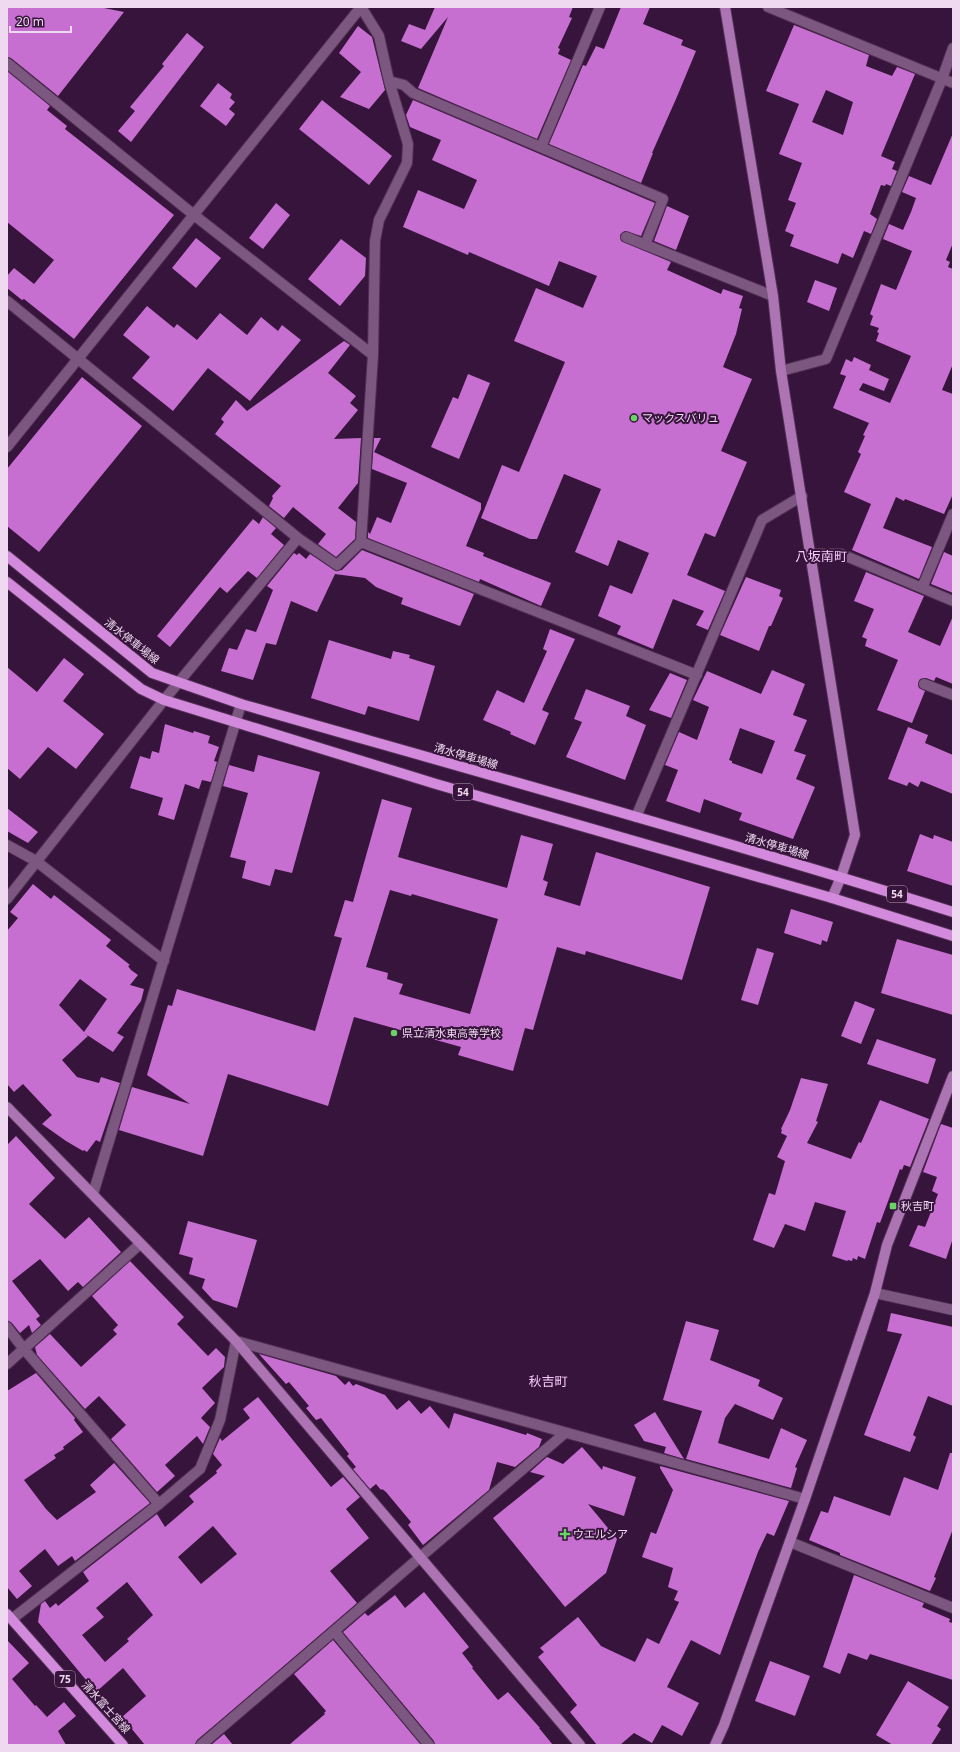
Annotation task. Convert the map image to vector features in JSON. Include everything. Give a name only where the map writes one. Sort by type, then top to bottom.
[{"type":"main road","name":"清水停車場線","points":[[7,556],[152,673],[179,684],[241,704],[841,877],[953,912]]},
{"type":"main road","name":"54","points":[[7,582],[140,689],[164,700],[436,784],[832,898],[953,936]]},
{"type":"main road","name":"清水富士宮線","points":[[10,1616],[123,1745]]},
{"type":"street","points":[[7,301],[78,358],[298,538],[337,565],[361,542],[373,355],[375,241],[379,220],[407,163],[408,144],[389,81],[379,36],[361,7],[78,358],[7,447]]},
{"type":"street","points":[[541,147],[600,7]]},
{"type":"street","points":[[725,7],[773,296],[781,371],[855,835],[841,877],[832,898]]},
{"type":"street","points":[[768,7],[953,84]]},
{"type":"street","points":[[781,371],[826,359],[942,79],[953,48]]},
{"type":"street","points":[[7,63],[194,215],[373,355]]},
{"type":"street","points":[[389,81],[404,85],[414,93],[663,199],[645,245]]},
{"type":"street","points":[[626,237],[773,296]]},
{"type":"street","points":[[636,817],[762,520],[802,496]]},
{"type":"street","points":[[922,588],[953,514]]},
{"type":"street","points":[[7,899],[164,700],[179,684],[298,538]]},
{"type":"street","points":[[361,542],[697,675]]},
{"type":"street","points":[[811,554],[841,554],[953,601]]},
{"type":"street","points":[[924,684],[953,695]]},
{"type":"street","points":[[93,1194],[241,704]]},
{"type":"street","points":[[7,845],[36,861],[164,961]]},
{"type":"street","points":[[715,1745],[805,1499],[875,1293],[887,1245],[953,1076]]},
{"type":"street","points":[[7,1107],[236,1341],[580,1745]]},
{"type":"street","points":[[7,1364],[140,1244]]},
{"type":"street","points":[[875,1293],[953,1310]]},
{"type":"street","points":[[7,1328],[159,1504]]},
{"type":"street","points":[[236,1341],[805,1499]]},
{"type":"street","points":[[10,1616],[159,1504],[200,1469],[220,1420],[236,1341]]},
{"type":"street","points":[[201,1745],[565,1433]]},
{"type":"street","points":[[790,1542],[953,1608]]},
{"type":"street","points":[[334,1631],[429,1745]]},
{"type":"building","points":[[7,7],[99,7],[124,12],[58,96],[11,58],[7,57]]},
{"type":"building","points":[[435,7],[573,7],[569,17],[572,18],[558,48],[560,49],[558,54],[571,60],[537,139],[418,88],[448,17],[421,49],[401,41],[409,24],[425,30]]},
{"type":"building","points":[[621,7],[650,7],[643,24],[683,40],[681,45],[696,51],[652,153],[641,183],[549,144],[583,65],[586,66],[596,46],[604,49]]},
{"type":"building","points":[[794,25],[869,55],[866,66],[892,76],[897,67],[915,74],[881,156],[895,162],[892,169],[897,171],[891,186],[886,184],[885,186],[881,185],[870,214],[877,219],[871,234],[864,231],[853,258],[842,253],[838,264],[790,246],[794,235],[785,231],[796,203],[788,200],[802,163],[779,154],[799,104],[766,91]],"holes":[[[826,90],[853,102],[843,135],[812,122]]]},
{"type":"building","points":[[358,26],[372,37],[385,90],[369,109],[340,97],[361,72],[339,53]]},
{"type":"building","points":[[187,33],[204,47],[131,142],[118,131],[135,111],[130,107],[164,66],[162,64]]},
{"type":"building","points":[[7,71],[50,106],[47,110],[67,126],[65,129],[174,215],[74,339],[24,299],[22,300],[7,288],[7,276],[14,268],[34,284],[54,260],[7,222]]},
{"type":"building","points":[[218,83],[232,94],[230,98],[235,102],[229,109],[235,114],[226,126],[200,106]]},
{"type":"building","points":[[322,100],[392,156],[369,185],[299,129]]},
{"type":"building","points":[[413,100],[655,203],[641,236],[625,231],[620,235],[621,241],[671,262],[667,270],[721,294],[723,289],[743,296],[739,308],[742,309],[736,334],[723,367],[752,379],[721,451],[747,462],[715,537],[705,533],[687,575],[725,591],[708,630],[696,625],[704,611],[673,599],[653,649],[617,634],[621,626],[598,616],[610,585],[632,594],[649,553],[618,540],[608,566],[575,552],[601,489],[564,474],[537,539],[530,539],[481,518],[502,465],[519,472],[565,362],[514,341],[536,288],[583,308],[597,276],[559,261],[549,286],[469,252],[468,255],[403,227],[418,190],[464,209],[477,180],[432,160],[441,140],[410,127],[406,115]]},
{"type":"building","points":[[953,133],[953,243],[946,260],[950,262],[948,267],[953,269],[953,364],[942,390],[953,394],[953,494],[944,514],[896,497],[883,528],[932,547],[919,579],[852,550],[871,504],[844,492],[861,454],[858,452],[865,436],[863,435],[869,423],[833,408],[846,376],[840,374],[846,359],[852,362],[854,357],[871,365],[869,370],[889,379],[884,391],[863,383],[859,390],[890,403],[911,356],[876,341],[879,328],[870,325],[873,316],[870,314],[881,284],[896,290],[912,251],[883,239],[889,224],[903,230],[911,212],[916,198],[902,192],[909,176],[931,185]]},
{"type":"building","points":[[276,203],[290,215],[263,249],[249,238]]},
{"type":"building","points":[[667,206],[689,216],[676,250],[654,241]]},
{"type":"building","points":[[196,238],[221,258],[196,288],[172,268]]},
{"type":"building","points":[[341,239],[366,258],[365,276],[340,306],[308,279]]},
{"type":"building","points":[[815,280],[837,288],[829,311],[807,302]]},
{"type":"building","points":[[147,306],[174,328],[177,324],[197,340],[220,313],[247,335],[261,317],[278,331],[282,325],[301,340],[250,401],[208,368],[173,411],[132,378],[150,357],[123,335]]},
{"type":"building","points":[[344,341],[350,345],[328,373],[356,396],[350,403],[358,410],[334,439],[361,438],[358,483],[338,508],[356,522],[355,539],[336,557],[318,544],[326,534],[293,507],[284,518],[269,506],[273,498],[272,496],[281,486],[215,434],[224,422],[221,419],[236,400],[247,411]]},
{"type":"building","points":[[468,374],[490,383],[459,459],[431,447],[453,397],[458,399]]},
{"type":"building","points":[[82,377],[142,426],[39,552],[7,526],[7,469]]},
{"type":"building","points":[[374,438],[381,438],[374,452],[481,503],[481,509],[466,546],[484,553],[483,556],[551,583],[541,606],[480,579],[479,582],[368,538],[368,532],[370,534],[377,517],[391,523],[407,483],[372,469]]},
{"type":"building","points":[[263,517],[276,528],[271,534],[284,545],[257,578],[248,571],[227,593],[220,587],[170,647],[157,636],[253,519],[259,524]]},
{"type":"building","points":[[362,550],[474,594],[460,626],[401,604],[403,598],[376,587],[365,578],[335,574],[317,612],[291,601],[276,645],[266,643],[253,680],[221,671],[229,648],[237,650],[246,629],[256,632],[273,590],[267,586],[294,553],[297,555],[299,553],[306,559],[310,554],[336,571],[342,570]]},
{"type":"building","points":[[944,552],[953,556],[953,593],[931,584]]},
{"type":"building","points":[[866,572],[924,596],[908,632],[940,646],[953,616],[953,684],[936,677],[934,681],[926,678],[920,679],[918,685],[919,688],[925,691],[912,723],[877,710],[898,660],[865,646],[867,639],[862,637],[874,609],[854,601]]},
{"type":"building","points":[[746,577],[781,590],[779,596],[783,598],[771,626],[769,626],[759,651],[720,635]]},
{"type":"building","points":[[550,629],[575,639],[542,710],[549,713],[535,745],[510,734],[511,732],[483,720],[497,690],[524,703],[547,651],[543,649]]},
{"type":"building","points":[[329,640],[391,659],[393,651],[410,655],[409,658],[435,666],[419,721],[368,706],[365,715],[311,698]]},
{"type":"building","points":[[64,658],[84,674],[63,701],[104,734],[76,769],[48,747],[20,779],[7,768],[7,667],[37,692]]},
{"type":"building","points":[[772,670],[805,684],[793,715],[807,720],[794,751],[806,755],[796,779],[815,787],[793,839],[739,820],[742,813],[704,799],[700,813],[666,801],[678,770],[665,765],[679,732],[697,740],[709,707],[693,700],[707,671],[761,694]],"holes":[[[740,728],[775,741],[762,774],[732,763],[732,761],[729,760]]]},
{"type":"building","points":[[670,673],[687,680],[671,718],[649,710]]},
{"type":"building","points":[[586,689],[630,706],[626,716],[646,725],[625,780],[566,757],[582,722],[574,719]]},
{"type":"building","points":[[165,724],[193,733],[194,731],[210,736],[208,743],[219,747],[214,761],[217,762],[211,782],[202,780],[199,789],[185,784],[174,820],[158,815],[163,798],[130,788],[140,756],[150,759],[152,751],[159,753]]},
{"type":"building","points":[[908,727],[928,735],[925,743],[953,755],[953,794],[921,781],[918,787],[909,782],[907,786],[888,779]]},
{"type":"building","points":[[258,755],[320,772],[292,873],[275,869],[270,886],[242,878],[246,861],[230,857],[248,793],[223,786],[229,765],[254,772]]},
{"type":"building","points":[[382,799],[412,808],[398,857],[507,888],[521,835],[553,844],[543,880],[548,882],[544,895],[580,906],[596,852],[710,887],[682,980],[586,951],[585,955],[557,947],[533,1030],[525,1028],[513,1071],[458,1055],[461,1047],[354,1017],[328,1106],[228,1074],[203,1156],[119,1130],[132,1087],[190,1104],[147,1075],[168,1005],[172,1006],[177,989],[315,1031],[342,938],[334,936],[345,900],[353,902]],"holes":[[[390,890],[411,896],[412,894],[498,919],[470,1014],[399,994],[403,984],[387,979],[388,973],[366,967]]]},
{"type":"building","points":[[7,808],[38,832],[28,843],[7,831]]},
{"type":"building","points":[[920,834],[933,839],[934,835],[953,842],[953,886],[907,871]]},
{"type":"building","points":[[33,884],[51,899],[54,895],[111,940],[106,946],[130,965],[128,966],[131,970],[138,975],[130,985],[144,989],[141,1001],[117,1033],[124,1037],[113,1052],[84,1033],[88,1036],[62,1060],[77,1077],[99,1083],[101,1077],[120,1083],[100,1142],[96,1140],[87,1152],[66,1141],[42,1124],[52,1115],[23,1084],[14,1092],[7,1084],[7,931],[18,918],[10,912]],"holes":[[[80,979],[107,999],[84,1032],[59,1005]]]},
{"type":"building","points":[[791,909],[833,922],[827,942],[822,940],[821,945],[784,933]]},
{"type":"building","points":[[897,939],[953,955],[953,1015],[881,993]]},
{"type":"building","points":[[757,948],[774,953],[758,1005],[741,1000]]},
{"type":"building","points":[[855,1001],[875,1009],[861,1044],[841,1036]]},
{"type":"building","points":[[877,1039],[936,1059],[928,1084],[867,1064]]},
{"type":"building","points":[[801,1078],[828,1084],[816,1121],[818,1122],[807,1143],[851,1159],[859,1142],[861,1143],[880,1100],[929,1119],[910,1167],[904,1165],[902,1170],[900,1169],[880,1223],[877,1222],[865,1259],[858,1256],[857,1260],[853,1258],[852,1261],[847,1261],[832,1256],[846,1211],[815,1202],[805,1231],[785,1224],[774,1248],[753,1240],[769,1193],[775,1195],[785,1161],[777,1157],[787,1136],[781,1133],[781,1129],[790,1110]]},
{"type":"building","points":[[941,1124],[953,1128],[953,1238],[946,1259],[909,1246],[918,1225],[925,1227],[938,1194],[932,1191],[937,1177],[923,1172]]},
{"type":"building","points":[[16,1136],[55,1178],[29,1204],[65,1239],[89,1217],[121,1252],[83,1287],[78,1282],[68,1291],[40,1259],[12,1281],[40,1316],[36,1319],[41,1325],[32,1333],[29,1325],[20,1333],[12,1323],[7,1320],[7,1145]]},
{"type":"building","points":[[188,1221],[257,1240],[237,1308],[213,1300],[202,1288],[205,1279],[189,1274],[193,1258],[179,1254]]},
{"type":"building","points":[[130,1261],[184,1317],[177,1324],[208,1356],[216,1348],[225,1357],[224,1367],[202,1388],[215,1403],[201,1418],[210,1427],[203,1444],[197,1436],[165,1465],[175,1476],[157,1492],[111,1439],[126,1425],[99,1396],[85,1409],[37,1355],[35,1347],[50,1334],[81,1367],[117,1334],[113,1330],[118,1325],[92,1296]]},
{"type":"building","points":[[891,1313],[953,1327],[953,1406],[928,1396],[913,1435],[916,1437],[910,1452],[864,1435],[902,1334],[887,1331]]},
{"type":"building","points":[[686,1321],[719,1330],[710,1360],[760,1380],[758,1386],[783,1398],[773,1420],[735,1404],[725,1418],[718,1443],[769,1459],[781,1428],[807,1440],[795,1467],[797,1468],[791,1488],[686,1459],[702,1411],[663,1400]]},
{"type":"building","points":[[259,1354],[336,1376],[345,1385],[349,1381],[353,1386],[356,1384],[385,1395],[397,1410],[409,1400],[421,1414],[430,1406],[449,1429],[454,1413],[526,1435],[527,1433],[542,1439],[539,1447],[515,1467],[497,1462],[489,1490],[423,1545],[408,1525],[411,1522],[386,1492],[382,1489],[381,1490],[376,1484],[370,1489],[353,1469],[356,1467],[347,1456],[349,1454],[321,1418],[316,1420],[306,1408],[309,1406],[289,1382],[286,1384]]},
{"type":"building","points":[[36,1373],[75,1418],[74,1420],[83,1432],[63,1447],[64,1449],[54,1455],[56,1458],[24,1480],[46,1509],[57,1520],[96,1492],[90,1485],[114,1463],[150,1503],[75,1561],[72,1556],[58,1566],[45,1549],[19,1571],[32,1586],[17,1599],[7,1587],[7,1391]]},
{"type":"building","points":[[258,1397],[331,1487],[343,1477],[360,1497],[346,1509],[369,1538],[330,1571],[357,1603],[197,1740],[195,1745],[145,1745],[122,1717],[146,1696],[123,1668],[96,1692],[38,1622],[41,1604],[45,1601],[50,1608],[56,1603],[58,1606],[89,1581],[83,1572],[157,1514],[165,1527],[194,1502],[189,1496],[217,1473],[216,1471],[222,1465],[213,1454],[220,1438],[222,1441],[250,1418],[243,1409]],"holes":[[[213,1526],[237,1554],[201,1584],[178,1557]],[[127,1582],[153,1615],[127,1639],[129,1641],[105,1662],[82,1635],[104,1617],[96,1608]]]},
{"type":"building","points":[[655,1412],[684,1459],[664,1453],[666,1447],[644,1441],[634,1425]]},
{"type":"building","points":[[582,1447],[602,1470],[603,1466],[636,1477],[624,1516],[588,1504],[617,1539],[606,1573],[565,1607],[493,1518],[545,1476],[530,1472],[547,1457],[563,1464]]},
{"type":"building","points":[[950,1453],[953,1453],[953,1529],[930,1591],[840,1555],[840,1553],[809,1540],[821,1511],[828,1513],[834,1496],[890,1516],[904,1477],[938,1490]]},
{"type":"building","points":[[660,1466],[789,1501],[774,1536],[767,1533],[758,1552],[720,1655],[691,1640],[667,1687],[699,1703],[682,1736],[662,1725],[652,1743],[634,1733],[620,1745],[597,1745],[570,1712],[577,1705],[538,1657],[544,1652],[540,1648],[578,1617],[601,1646],[635,1662],[647,1638],[659,1644],[679,1602],[674,1600],[678,1591],[668,1587],[673,1568],[642,1557],[651,1532],[656,1534],[673,1490]]},
{"type":"building","points":[[854,1575],[924,1603],[922,1607],[950,1619],[949,1622],[953,1623],[953,1680],[870,1654],[867,1660],[848,1653],[840,1674],[823,1667]]},
{"type":"building","points":[[424,1592],[469,1647],[462,1653],[498,1700],[508,1692],[553,1745],[435,1745],[434,1741],[343,1632],[365,1613],[368,1616],[395,1595],[405,1608]]},
{"type":"building","points":[[7,1640],[29,1663],[12,1679],[35,1706],[36,1705],[47,1717],[64,1702],[76,1716],[58,1731],[66,1745],[7,1745]]},
{"type":"building","points":[[333,1640],[421,1745],[289,1745],[325,1714],[324,1713],[326,1711],[294,1674]]},
{"type":"building","points":[[770,1661],[810,1676],[795,1716],[755,1701]]},
{"type":"building","points":[[908,1681],[949,1707],[937,1726],[941,1729],[931,1745],[893,1745],[876,1735]]},
{"type":"building","points":[[224,1734],[233,1745],[211,1745]]},
{"type":"place","name":"マックスバリュ","points":[[634,418]]},
{"type":"place","name":"県立清水東高等学校","points":[[394,1033]]},
{"type":"place","name":"秋吉町","points":[[893,1206]]},
{"type":"place","name":"ウエルシア","points":[[565,1534]]},
{"type":"district","name":"八坂南町","points":[[821,556]]},
{"type":"district","name":"秋吉町","points":[[548,1381]]}]
